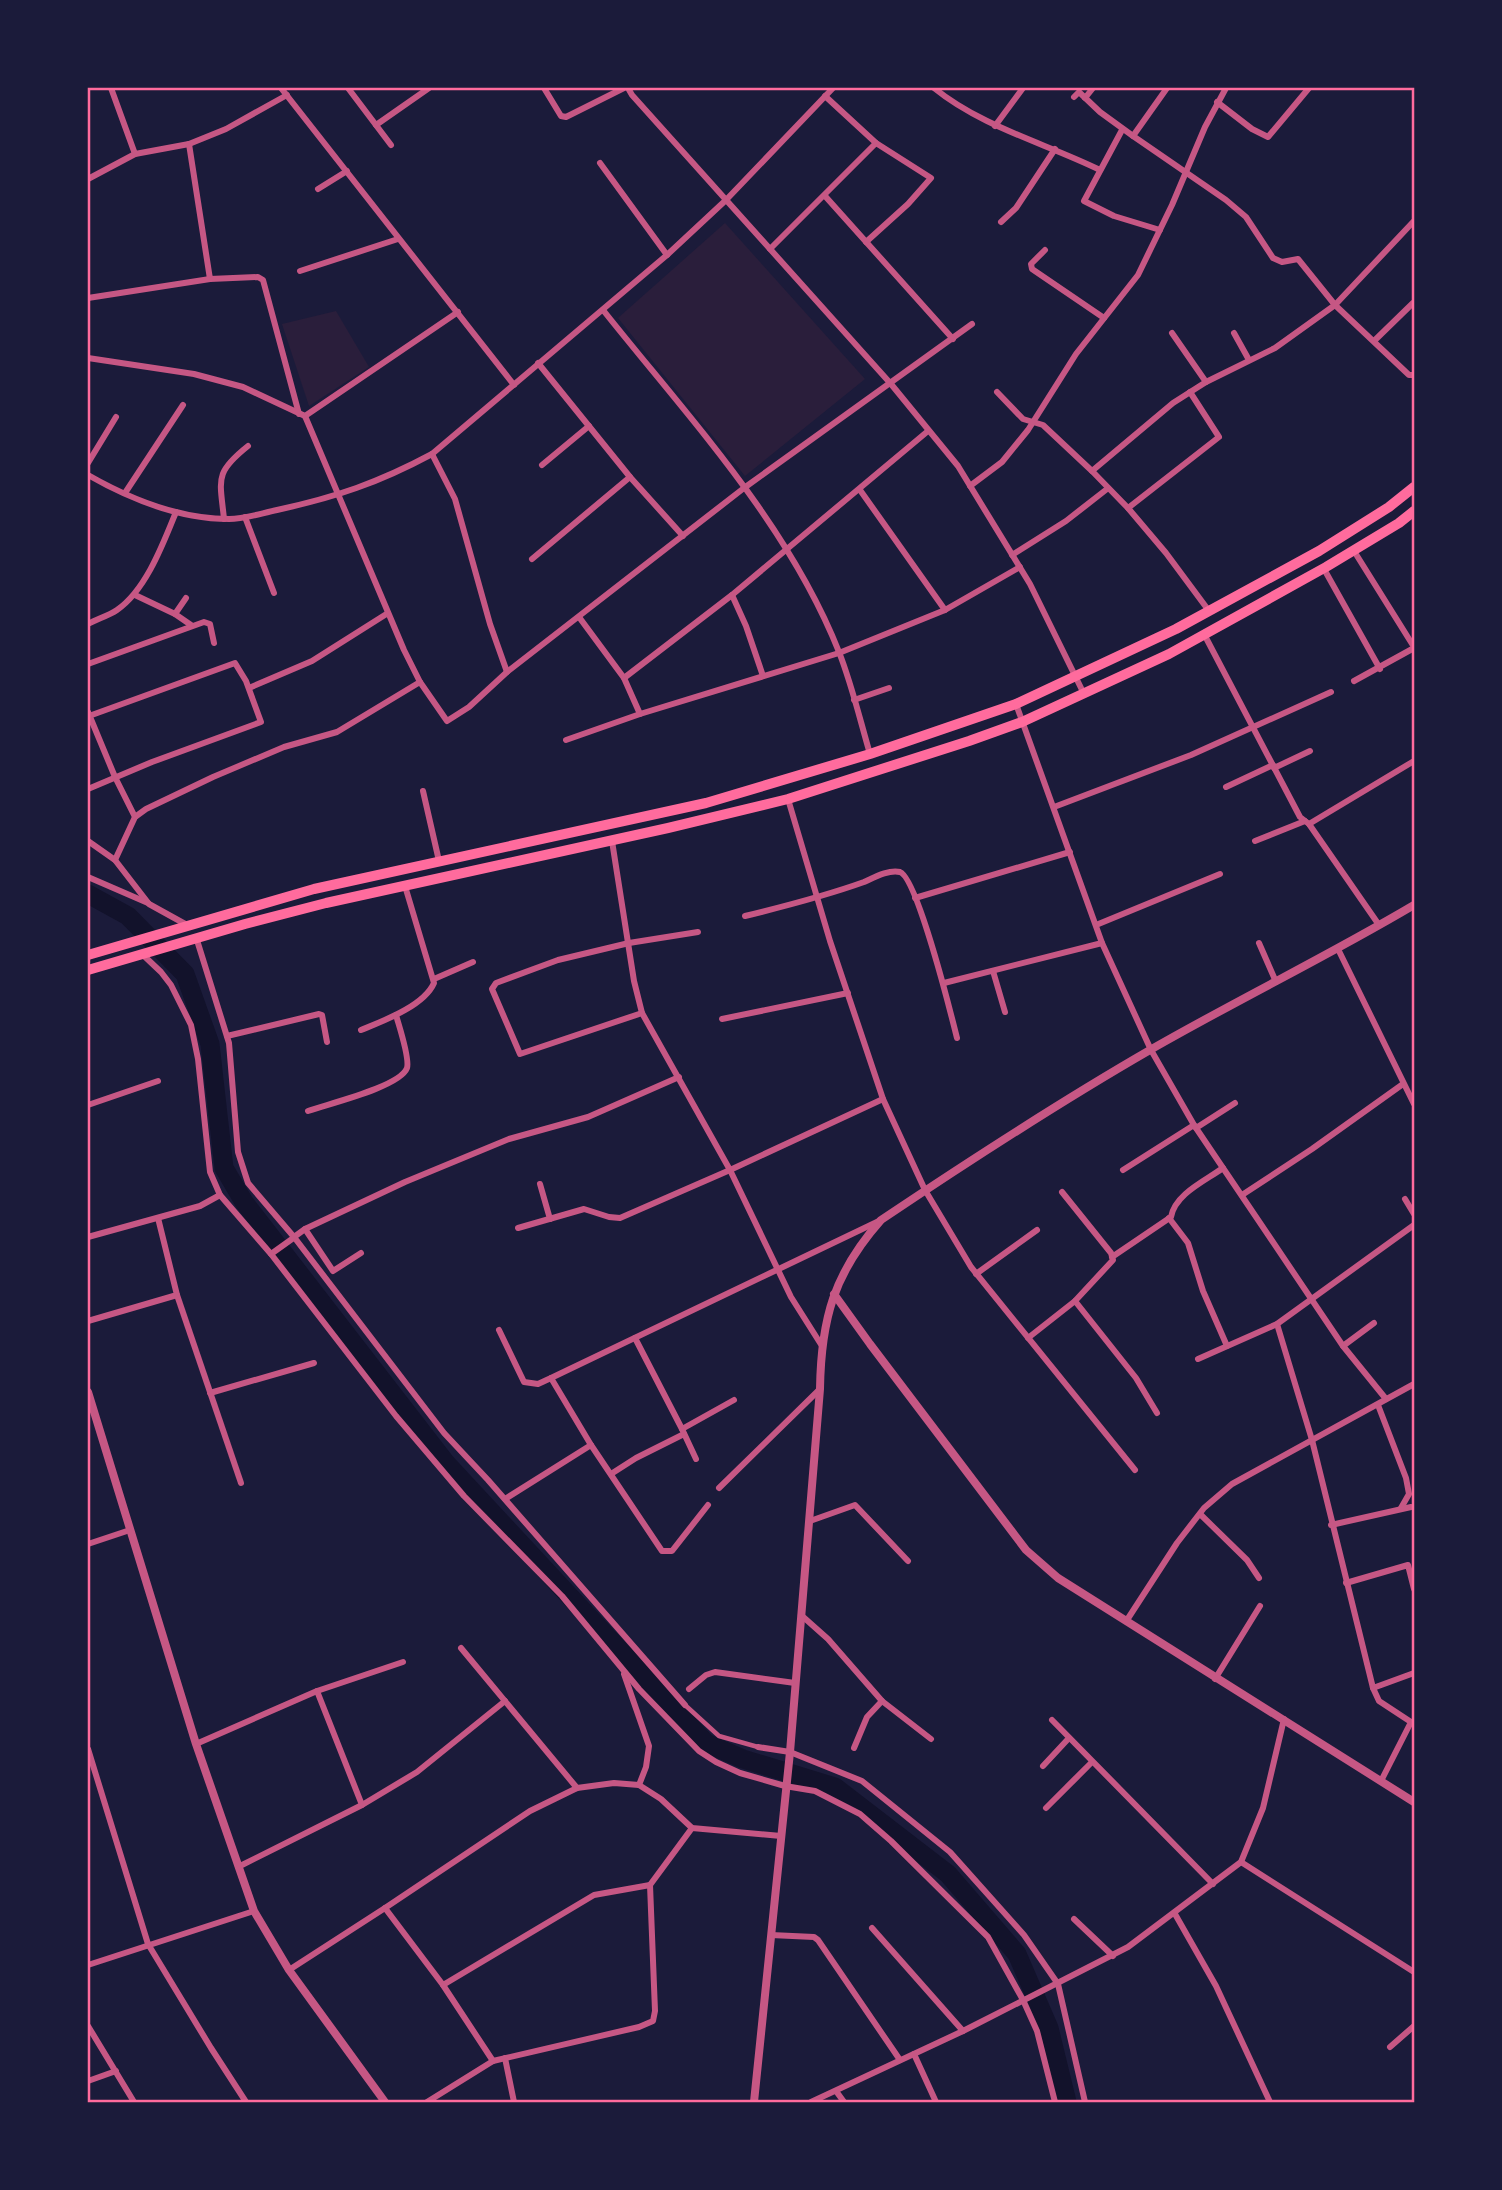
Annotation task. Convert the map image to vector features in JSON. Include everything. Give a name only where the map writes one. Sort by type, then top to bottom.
[{"type":"highway","points":[[88,955],[313,889],[706,803],[870,754],[1016,704],[1075,678],[1209,611],[1319,551],[1389,507],[1415,487]]},
{"type":"highway","points":[[88,970],[326,903],[612,841],[788,799],[1021,722],[1205,634],[1324,569],[1415,511]]},
{"type":"street","points":[[111,88],[135,155]]},
{"type":"street","points":[[281,88],[514,385]]},
{"type":"street","points":[[348,88],[391,145]]},
{"type":"street","points":[[376,125],[429,88]]},
{"type":"street","points":[[544,88],[561,116],[566,117],[626,88],[891,384],[958,466],[1020,567],[1084,694]]},
{"type":"street","points":[[88,475],[125,493],[176,512],[224,519],[245,517],[339,495],[394,474],[432,454],[667,255],[726,200],[833,88]]},
{"type":"street","points":[[934,88],[952,103],[987,119],[995,126],[1100,170]]},
{"type":"street","points":[[995,126],[1023,88]]},
{"type":"street","points":[[1085,97],[1093,88]]},
{"type":"street","points":[[1133,136],[1167,88]]},
{"type":"street","points":[[970,486],[1002,462],[1034,422],[1076,355],[1138,275],[1217,102],[1226,88]]},
{"type":"street","points":[[1217,102],[1252,129],[1270,137],[1309,88]]},
{"type":"street","points":[[1074,97],[1078,92],[1122,130],[1186,171],[1243,215],[1270,255],[1282,261],[1298,259],[1335,305],[1409,375],[1415,375]]},
{"type":"street","points":[[88,179],[135,155],[190,144],[240,123],[287,95]]},
{"type":"street","points":[[825,96],[876,143],[931,178],[908,204],[866,242]]},
{"type":"street","points":[[1122,130],[1084,201],[1114,216],[1160,230]]},
{"type":"street","points":[[770,249],[876,143]]},
{"type":"street","points":[[190,144],[210,279]]},
{"type":"street","points":[[1001,222],[1016,208],[1055,149]]},
{"type":"street","points":[[600,163],[667,255]]},
{"type":"street","points":[[318,189],[347,171]]},
{"type":"street","points":[[825,196],[953,340]]},
{"type":"street","points":[[1092,471],[1151,420],[1189,393],[1279,346],[1335,305],[1415,220]]},
{"type":"street","points":[[300,271],[398,239]]},
{"type":"street","points":[[1045,250],[1031,264],[1032,269],[1104,318]]},
{"type":"street","points":[[88,298],[210,279],[258,277],[263,280],[302,415],[420,682],[447,721],[469,707],[507,672],[744,488],[972,324]]},
{"type":"street","points":[[1374,341],[1413,303]]},
{"type":"street","points":[[603,310],[744,488],[787,549],[839,653],[870,754]]},
{"type":"street","points":[[302,415],[458,312]]},
{"type":"street","points":[[1172,333],[1206,382]]},
{"type":"street","points":[[1234,333],[1249,360]]},
{"type":"street","points":[[88,358],[194,374],[243,387],[302,415]]},
{"type":"street","points":[[538,363],[682,536]]},
{"type":"street","points":[[997,392],[1023,419],[1050,431],[1128,508],[1209,611]]},
{"type":"street","points":[[1128,508],[1219,438],[1189,393]]},
{"type":"street","points":[[125,493],[183,405]]},
{"type":"street","points":[[88,463],[116,417]]},
{"type":"street","points":[[542,466],[589,426]]},
{"type":"street","points":[[624,677],[732,595],[928,431]]},
{"type":"street","points":[[224,519],[220,482],[222,473],[224,467],[248,446]]},
{"type":"street","points":[[432,454],[455,499],[490,624],[507,672]]},
{"type":"street","points":[[532,559],[631,477]]},
{"type":"street","points":[[1012,555],[1066,521],[1107,489]]},
{"type":"street","points":[[860,490],[945,610]]},
{"type":"street","points":[[88,624],[119,609],[135,595],[162,546],[176,512]]},
{"type":"street","points":[[245,517],[274,593]]},
{"type":"street","points":[[1354,551],[1415,648],[1354,681]]},
{"type":"street","points":[[566,740],[640,714],[839,653],[945,610],[1020,567]]},
{"type":"street","points":[[1324,569],[1380,669]]},
{"type":"street","points":[[135,595],[175,614],[191,625]]},
{"type":"street","points":[[732,595],[763,676]]},
{"type":"street","points":[[175,614],[186,598]]},
{"type":"street","points":[[249,688],[312,660],[388,613]]},
{"type":"street","points":[[579,617],[624,677],[640,714]]},
{"type":"street","points":[[88,664],[204,622],[210,624],[214,643]]},
{"type":"street","points":[[1205,634],[1300,817],[1380,925]]},
{"type":"street","points":[[88,789],[114,777],[259,724],[261,718],[237,663],[88,714],[114,777],[135,817]]},
{"type":"street","points":[[115,860],[135,817],[163,800],[212,776],[284,747],[337,732],[420,682]]},
{"type":"street","points":[[854,700],[889,688]]},
{"type":"street","points":[[1054,807],[1191,755],[1331,692]]},
{"type":"street","points":[[1016,704],[1102,943],[1151,1050],[1223,1168],[1343,1346],[1386,1399]]},
{"type":"street","points":[[1226,787],[1310,751]]},
{"type":"street","points":[[1255,841],[1307,823],[1415,761]]},
{"type":"street","points":[[423,791],[439,861]]},
{"type":"street","points":[[788,799],[883,1099],[925,1191],[976,1274],[1135,1470]]},
{"type":"street","points":[[612,841],[634,981],[642,1013],[730,1170],[792,1297],[822,1346]]},
{"type":"street","points":[[88,842],[115,860],[149,904]]},
{"type":"street","points":[[915,898],[1070,852]]},
{"type":"street","points":[[746,916],[818,898],[900,872],[907,879],[915,898],[944,983],[957,1038]]},
{"type":"street","points":[[1096,925],[1220,874]]},
{"type":"street","points":[[88,877],[149,904],[181,927]]},
{"type":"street","points":[[360,1030],[396,1015],[429,993],[434,979],[405,886]]},
{"type":"street","points":[[499,1330],[524,1382],[538,1384],[551,1378],[881,1220],[1038,1117],[1151,1050],[1415,905]]},
{"type":"street","points":[[642,1013],[520,1054],[492,989],[496,983],[558,960],[629,943],[698,932]]},
{"type":"street","points":[[192,939],[227,1036],[238,1152],[248,1183],[444,1433],[685,1706],[719,1736],[789,1753],[862,1781],[950,1852],[1024,1935],[1054,1986],[1085,2102]]},
{"type":"street","points":[[944,983],[1102,943]]},
{"type":"street","points":[[1259,943],[1276,982]]},
{"type":"street","points":[[1338,949],[1415,1104]]},
{"type":"street","points":[[145,952],[171,985],[191,1025],[198,1059],[210,1172],[220,1195],[272,1253],[396,1416],[464,1496],[562,1596],[622,1669],[707,1758],[740,1773],[815,1791],[860,1814],[988,1937],[1026,1998],[1055,2102]]},
{"type":"street","points":[[434,979],[473,961]]},
{"type":"street","points":[[993,971],[1005,1012]]},
{"type":"street","points":[[722,1019],[848,993]]},
{"type":"street","points":[[227,1036],[319,1014],[322,1015],[327,1042]]},
{"type":"street","points":[[307,1111],[387,1085],[403,1075],[407,1062],[396,1015]]},
{"type":"street","points":[[272,1253],[304,1229],[405,1182],[509,1139],[589,1117],[679,1077]]},
{"type":"street","points":[[88,1105],[158,1081]]},
{"type":"street","points":[[1242,1195],[1404,1084]]},
{"type":"street","points":[[518,1228],[584,1209],[620,1218],[883,1099]]},
{"type":"street","points":[[1123,1170],[1236,1103]]},
{"type":"street","points":[[1112,1257],[1169,1218],[1178,1200],[1223,1168]]},
{"type":"street","points":[[540,1184],[550,1219]]},
{"type":"street","points":[[1028,1338],[1074,1301],[1112,1264],[1112,1257],[1062,1192]]},
{"type":"street","points":[[88,1237],[202,1205],[220,1195]]},
{"type":"street","points":[[1405,1199],[1415,1214]]},
{"type":"street","points":[[158,1218],[177,1295],[241,1483]]},
{"type":"street","points":[[1169,1218],[1188,1242],[1203,1291],[1227,1346]]},
{"type":"street","points":[[754,2102],[810,1521],[822,1346],[834,1294],[846,1265],[861,1242],[881,1220]]},
{"type":"street","points":[[1198,1359],[1277,1324],[1415,1225]]},
{"type":"street","points":[[304,1229],[333,1271],[360,1253]]},
{"type":"street","points":[[976,1274],[1037,1230]]},
{"type":"street","points":[[834,1294],[1026,1550],[1058,1578],[1215,1679],[1415,1802]]},
{"type":"street","points":[[88,1321],[177,1295]]},
{"type":"street","points":[[1074,1301],[1136,1378],[1157,1413]]},
{"type":"street","points":[[1343,1346],[1374,1322]]},
{"type":"street","points":[[1277,1324],[1312,1440],[1373,1688],[1379,1701],[1411,1722],[1381,1781]]},
{"type":"street","points":[[635,1338],[696,1459]]},
{"type":"street","points":[[211,1393],[314,1363]]},
{"type":"street","points":[[551,1378],[658,1548],[666,1552],[672,1551],[708,1505]]},
{"type":"street","points":[[1127,1620],[1177,1543],[1200,1514],[1244,1476],[1415,1384]]},
{"type":"street","points":[[719,1488],[820,1389]]},
{"type":"street","points":[[88,1392],[196,1744],[254,1911],[289,1970],[385,2102]]},
{"type":"street","points":[[611,1474],[734,1400]]},
{"type":"street","points":[[1378,1405],[1406,1478],[1409,1494],[1401,1508]]},
{"type":"street","points":[[505,1500],[591,1445]]},
{"type":"street","points":[[810,1521],[855,1505],[908,1561]]},
{"type":"street","points":[[1331,1525],[1411,1507]]},
{"type":"street","points":[[1200,1514],[1247,1560],[1259,1578]]},
{"type":"street","points":[[88,1544],[130,1530]]},
{"type":"street","points":[[1346,1583],[1408,1565],[1415,1559]]},
{"type":"street","points":[[1408,1565],[1415,1589]]},
{"type":"street","points":[[1215,1679],[1260,1606]]},
{"type":"street","points":[[801,1615],[828,1639],[881,1701],[931,1739]]},
{"type":"street","points":[[461,1648],[577,1788]]},
{"type":"street","points":[[196,1744],[317,1691],[403,1662]]},
{"type":"street","points":[[622,1669],[649,1746],[646,1767],[639,1785]]},
{"type":"street","points":[[689,1689],[706,1675],[715,1672],[795,1683]]},
{"type":"street","points":[[1373,1688],[1415,1674]]},
{"type":"street","points":[[317,1691],[362,1805]]},
{"type":"street","points":[[854,1748],[867,1717],[881,1701]]},
{"type":"street","points":[[238,1867],[362,1805],[417,1772],[505,1702]]},
{"type":"street","points":[[811,2102],[963,2031],[1113,1956],[1175,1914],[1241,1862],[1263,1808],[1284,1719]]},
{"type":"street","points":[[1052,1720],[1213,1884]]},
{"type":"street","points":[[1043,1766],[1069,1738]]},
{"type":"street","points":[[88,1749],[148,1944],[246,2102]]},
{"type":"street","points":[[1046,1808],[1092,1762]]},
{"type":"street","points":[[289,1970],[530,1811],[577,1788],[614,1783],[639,1785],[661,1799],[692,1828],[780,1836]]},
{"type":"street","points":[[427,2102],[493,2060],[639,2027],[653,2021],[655,2011],[650,1885],[692,1828]]},
{"type":"street","points":[[1241,1862],[1415,1972]]},
{"type":"street","points":[[443,1985],[594,1895],[650,1885]]},
{"type":"street","points":[[385,1908],[443,1985],[493,2060]]},
{"type":"street","points":[[88,1965],[254,1911]]},
{"type":"street","points":[[1175,1914],[1216,1986],[1270,2102]]},
{"type":"street","points":[[1074,1919],[1113,1956]]},
{"type":"street","points":[[872,1927],[963,2031]]},
{"type":"street","points":[[771,1935],[814,1937],[818,1940],[900,2060]]},
{"type":"street","points":[[88,2026],[134,2102]]},
{"type":"street","points":[[1390,2047],[1415,2026]]},
{"type":"street","points":[[914,2054],[936,2102]]},
{"type":"street","points":[[505,2058],[514,2102]]},
{"type":"street","points":[[88,2081],[116,2071]]},
{"type":"street","points":[[836,2091],[844,2102]]},
{"type":"shaded area","points":[[725,223],[865,379],[745,476],[618,318]]},
{"type":"shaded area","points":[[336,311],[369,367],[309,406],[282,324]]},
{"type":"waterway","points":[[88,894],[128,916],[185,974],[210,1044],[224,1168],[244,1202],[446,1463],[706,1743],[743,1759],[835,1787],[948,1874],[1017,1954],[1049,2028],[1067,2102]]}]
